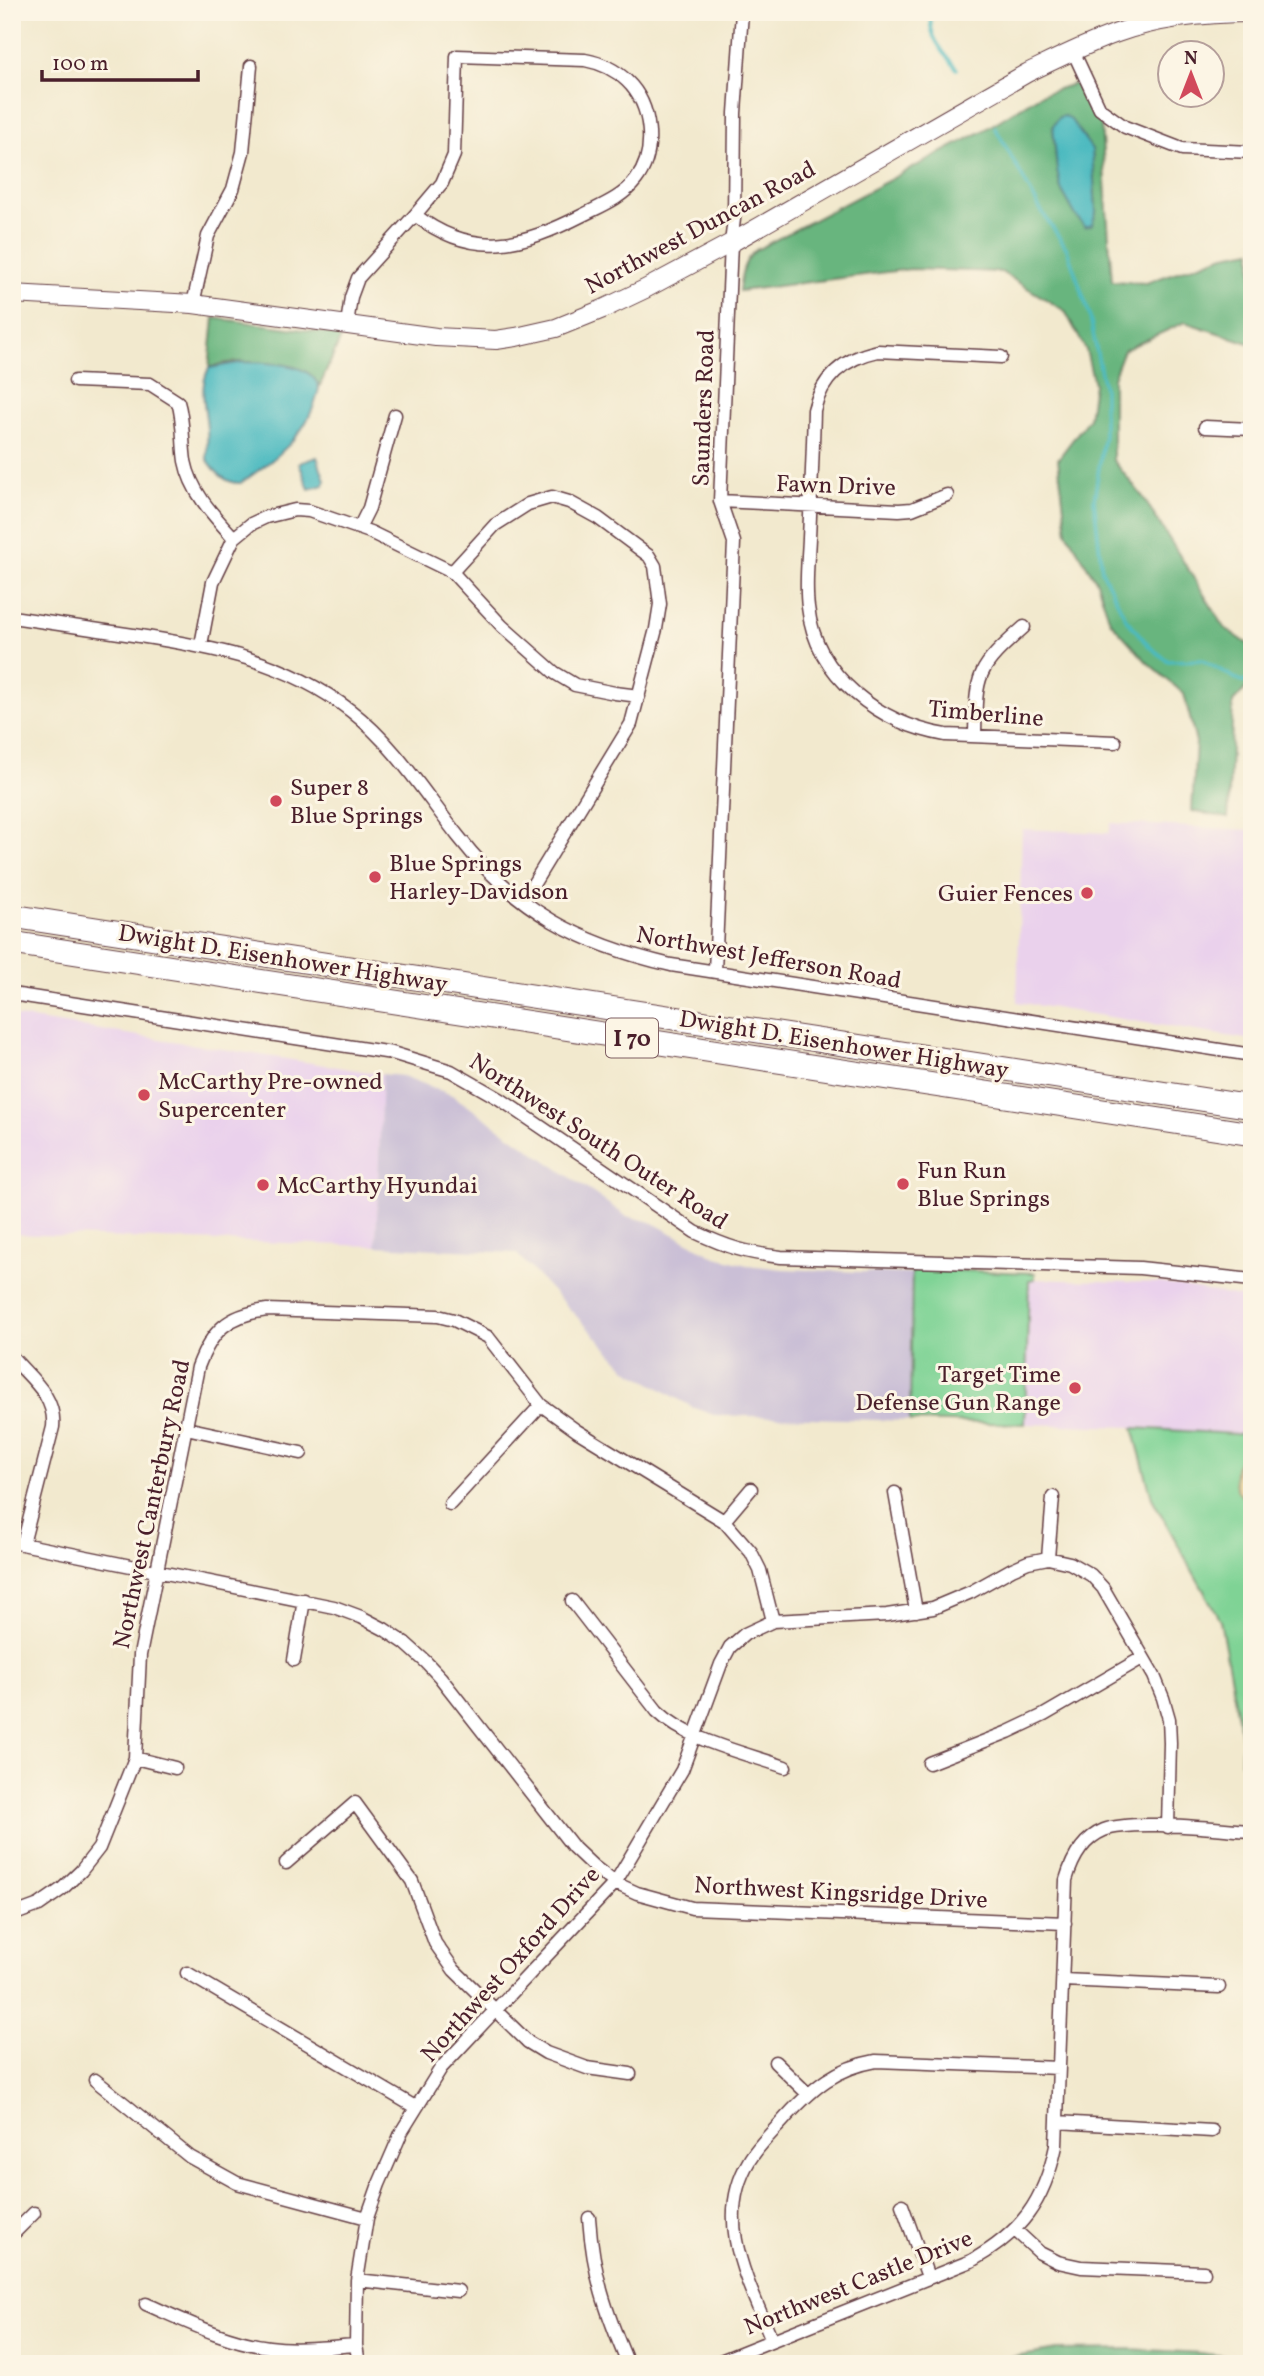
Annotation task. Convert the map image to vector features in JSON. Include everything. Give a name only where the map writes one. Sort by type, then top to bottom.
[{"type":"highway","name":"Dwight D. Eisenhower Highway","points":[[12,916],[1252,1107]]},
{"type":"highway","name":"Dwight D. Eisenhower Highway","points":[[12,943],[1252,1134]]},
{"type":"street","name":"Saunders Road","points":[[715,971],[734,542],[720,501],[734,219],[735,113],[742,12]]},
{"type":"street","name":"Northwest Duncan Road","points":[[12,295],[193,304],[446,338],[496,340],[556,328],[603,309],[731,243],[1015,80],[1073,51],[1118,32],[1187,17],[1252,13]]},
{"type":"street","points":[[1073,51],[1100,110],[1125,127],[1182,149],[1252,152]]},
{"type":"street","points":[[347,324],[351,297],[358,278],[442,183],[454,155],[457,56],[585,60],[600,63],[629,82],[646,113],[648,148],[638,178],[613,200],[553,230],[534,237],[499,243],[464,242],[435,230],[415,215]]},
{"type":"street","points":[[193,304],[208,236],[233,189],[243,152],[251,66]]},
{"type":"street","name":"Timberline","points":[[1001,357],[877,351],[860,355],[835,370],[817,397],[814,410],[808,609],[813,629],[831,665],[846,685],[865,703],[885,716],[922,731],[1115,742]]},
{"type":"street","points":[[75,381],[150,384],[178,402],[183,416],[185,460],[190,480],[209,510],[234,538]]},
{"type":"street","points":[[359,528],[369,508],[394,415]]},
{"type":"street","points":[[1205,427],[1252,429]]},
{"type":"street","name":"Fawn Drive","points":[[720,501],[912,509],[947,495]]},
{"type":"street","points":[[452,572],[495,526],[528,504],[552,497],[569,502],[598,518],[640,549],[656,566],[660,604],[631,723],[523,901]]},
{"type":"street","points":[[201,645],[213,582],[234,538],[251,524],[266,517],[295,510],[320,513],[359,528],[452,572],[502,626],[555,673],[575,685],[639,696]]},
{"type":"street","name":"Northwest Jefferson Road","points":[[12,617],[201,645],[268,664],[300,679],[351,712],[372,730],[408,769],[479,862],[523,901],[554,923],[607,948],[671,965],[1252,1055]]},
{"type":"street","points":[[975,736],[978,680],[992,656],[1024,627]]},
{"type":"street","name":"Northwest South Outer Road","points":[[12,994],[392,1053],[423,1061],[451,1071],[500,1099],[695,1232],[749,1254],[1140,1268],[1252,1280]]},
{"type":"street","name":"Northwest Canterbury Road","points":[[12,1915],[39,1905],[81,1871],[99,1848],[135,1758],[140,1655],[198,1367],[212,1336],[235,1318],[250,1312],[268,1310],[438,1316],[454,1320],[488,1337],[541,1405],[577,1431],[724,1521],[745,1544],[760,1570],[773,1620]]},
{"type":"street","points":[[12,1357],[49,1399],[54,1412],[53,1427],[17,1543]]},
{"type":"street","points":[[450,1504],[541,1405]]},
{"type":"street","points":[[186,1428],[301,1453]]},
{"type":"street","points":[[724,1521],[751,1489]]},
{"type":"street","points":[[895,1493],[916,1611]]},
{"type":"street","points":[[1054,1497],[1048,1558],[1070,1563],[1091,1575],[1097,1582],[1154,1676],[1169,1719],[1168,1827]]},
{"type":"street","name":"Northwest Kingsridge Drive","points":[[17,1543],[304,1600],[361,1617],[405,1643],[440,1677],[574,1848],[615,1883],[667,1903],[692,1908],[1065,1923]]},
{"type":"street","name":"Northwest Oxford Drive","points":[[359,2364],[356,2345],[358,2280],[368,2218],[390,2156],[415,2107],[441,2068],[615,1883],[672,1789],[730,1647],[745,1634],[773,1620],[887,1615],[933,1608],[971,1592],[1012,1569],[1048,1558]]},
{"type":"street","points":[[294,1660],[304,1600]]},
{"type":"street","points":[[572,1601],[657,1712],[670,1723],[694,1735],[785,1767]]},
{"type":"street","points":[[929,1763],[1044,1715],[1142,1658]]},
{"type":"street","points":[[135,1758],[175,1768]]},
{"type":"street","points":[[286,1863],[355,1803],[412,1881],[435,1943],[454,1970],[494,2010],[528,2042],[546,2053],[587,2068],[630,2074]]},
{"type":"street","points":[[772,2340],[737,2254],[733,2217],[735,2196],[748,2162],[759,2146],[808,2094],[838,2072],[856,2064],[876,2061],[1059,2068],[1066,1880],[1078,1850],[1092,1837],[1119,1826],[1252,1831]]},
{"type":"street","points":[[187,1973],[415,2107]]},
{"type":"street","points":[[1063,1980],[1219,1987]]},
{"type":"street","points":[[775,2062],[808,2094]]},
{"type":"street","name":"Northwest Castle Drive","points":[[713,2364],[971,2261],[994,2248],[1015,2230],[1031,2211],[1045,2187],[1056,2146],[1059,2068]]},
{"type":"street","points":[[95,2080],[190,2157],[237,2183],[368,2218]]},
{"type":"street","points":[[1057,2122],[1212,2131]]},
{"type":"street","points":[[902,2205],[928,2277]]},
{"type":"street","points":[[12,2235],[34,2213]]},
{"type":"street","points":[[589,2218],[592,2253],[600,2292],[628,2364]]},
{"type":"street","points":[[1015,2230],[1040,2253],[1058,2262],[1081,2267],[1204,2272]]},
{"type":"street","points":[[358,2280],[458,2291]]},
{"type":"street","points":[[146,2304],[229,2337],[268,2347],[356,2345]]},
{"type":"shaded area","points":[[1111,823],[1252,830],[1252,1040],[1017,1002],[1022,829],[1109,833]]},
{"type":"shaded area","points":[[12,1016],[382,1074],[376,1246],[12,1234]]},
{"type":"shaded area","points":[[382,1074],[403,1076],[452,1095],[626,1216],[651,1222],[716,1257],[747,1265],[783,1269],[912,1274],[910,1421],[714,1415],[694,1408],[628,1370],[516,1253],[376,1246]]},
{"type":"shaded area","points":[[1029,1279],[1161,1283],[1252,1299],[1252,1435],[1133,1427],[1025,1424]]},
{"type":"green space","points":[[1076,83],[1084,90],[1101,124],[1112,281],[1146,283],[1225,255],[1252,250],[1252,344],[1185,322],[1124,350],[1113,378],[1113,460],[1143,497],[1225,628],[1252,647],[1252,682],[1233,702],[1228,818],[1192,811],[1196,742],[1184,694],[1147,662],[1110,621],[1097,582],[1067,533],[1058,459],[1089,418],[1094,384],[1086,350],[1065,311],[1001,272],[911,269],[739,291],[743,268],[756,250],[981,132],[1040,95]],"holes":[[[1053,126],[1092,149],[1096,213],[1061,189]]]},
{"type":"green space","points":[[214,318],[342,335],[319,388],[318,383],[265,364],[237,362],[209,368]]},
{"type":"green space","points":[[912,1269],[1035,1273],[1035,1279],[1029,1280],[1025,1424],[910,1421]]},
{"type":"green space","points":[[1133,1428],[1252,1435],[1252,1763],[1241,1762],[1242,1740],[1220,1620],[1152,1498]]},
{"type":"green space","points":[[1129,2349],[1202,2353],[1252,2360],[1252,2364],[972,2364],[1057,2350]]},
{"type":"sand","points":[[1252,1448],[1252,1503],[1238,1491],[1235,1476],[1240,1460]]},
{"type":"water","points":[[1065,116],[1071,120],[1092,149],[1096,213],[1092,225],[1085,227],[1061,189],[1057,170],[1053,126],[1059,117]]},
{"type":"water","points":[[243,362],[298,368],[315,379],[319,388],[308,419],[290,444],[241,483],[235,483],[225,479],[207,459],[203,391],[209,368]]},
{"type":"water","points":[[317,457],[325,480],[324,485],[309,489],[299,463]]},
{"type":"waterway","points":[[931,12],[930,21],[934,36],[957,69]]},
{"type":"waterway","points":[[995,127],[1040,209],[1067,249],[1089,313],[1104,388],[1104,435],[1094,500],[1102,571],[1126,619],[1150,647],[1168,661],[1202,660],[1242,682],[1252,681]]},
{"type":"place","name":"Super 8 Blue Springs","points":[[276,801]]},
{"type":"place","name":"Blue Springs Harley-Davidson","points":[[375,877]]},
{"type":"place","name":"Guier Fences","points":[[1087,893]]},
{"type":"place","name":"McCarthy Pre-owned Supercenter","points":[[144,1095]]},
{"type":"place","name":"Fun Run Blue Springs","points":[[903,1184]]},
{"type":"place","name":"McCarthy Hyundai","points":[[263,1185]]},
{"type":"place","name":"Target Time Defense Gun Range","points":[[1075,1388]]}]
